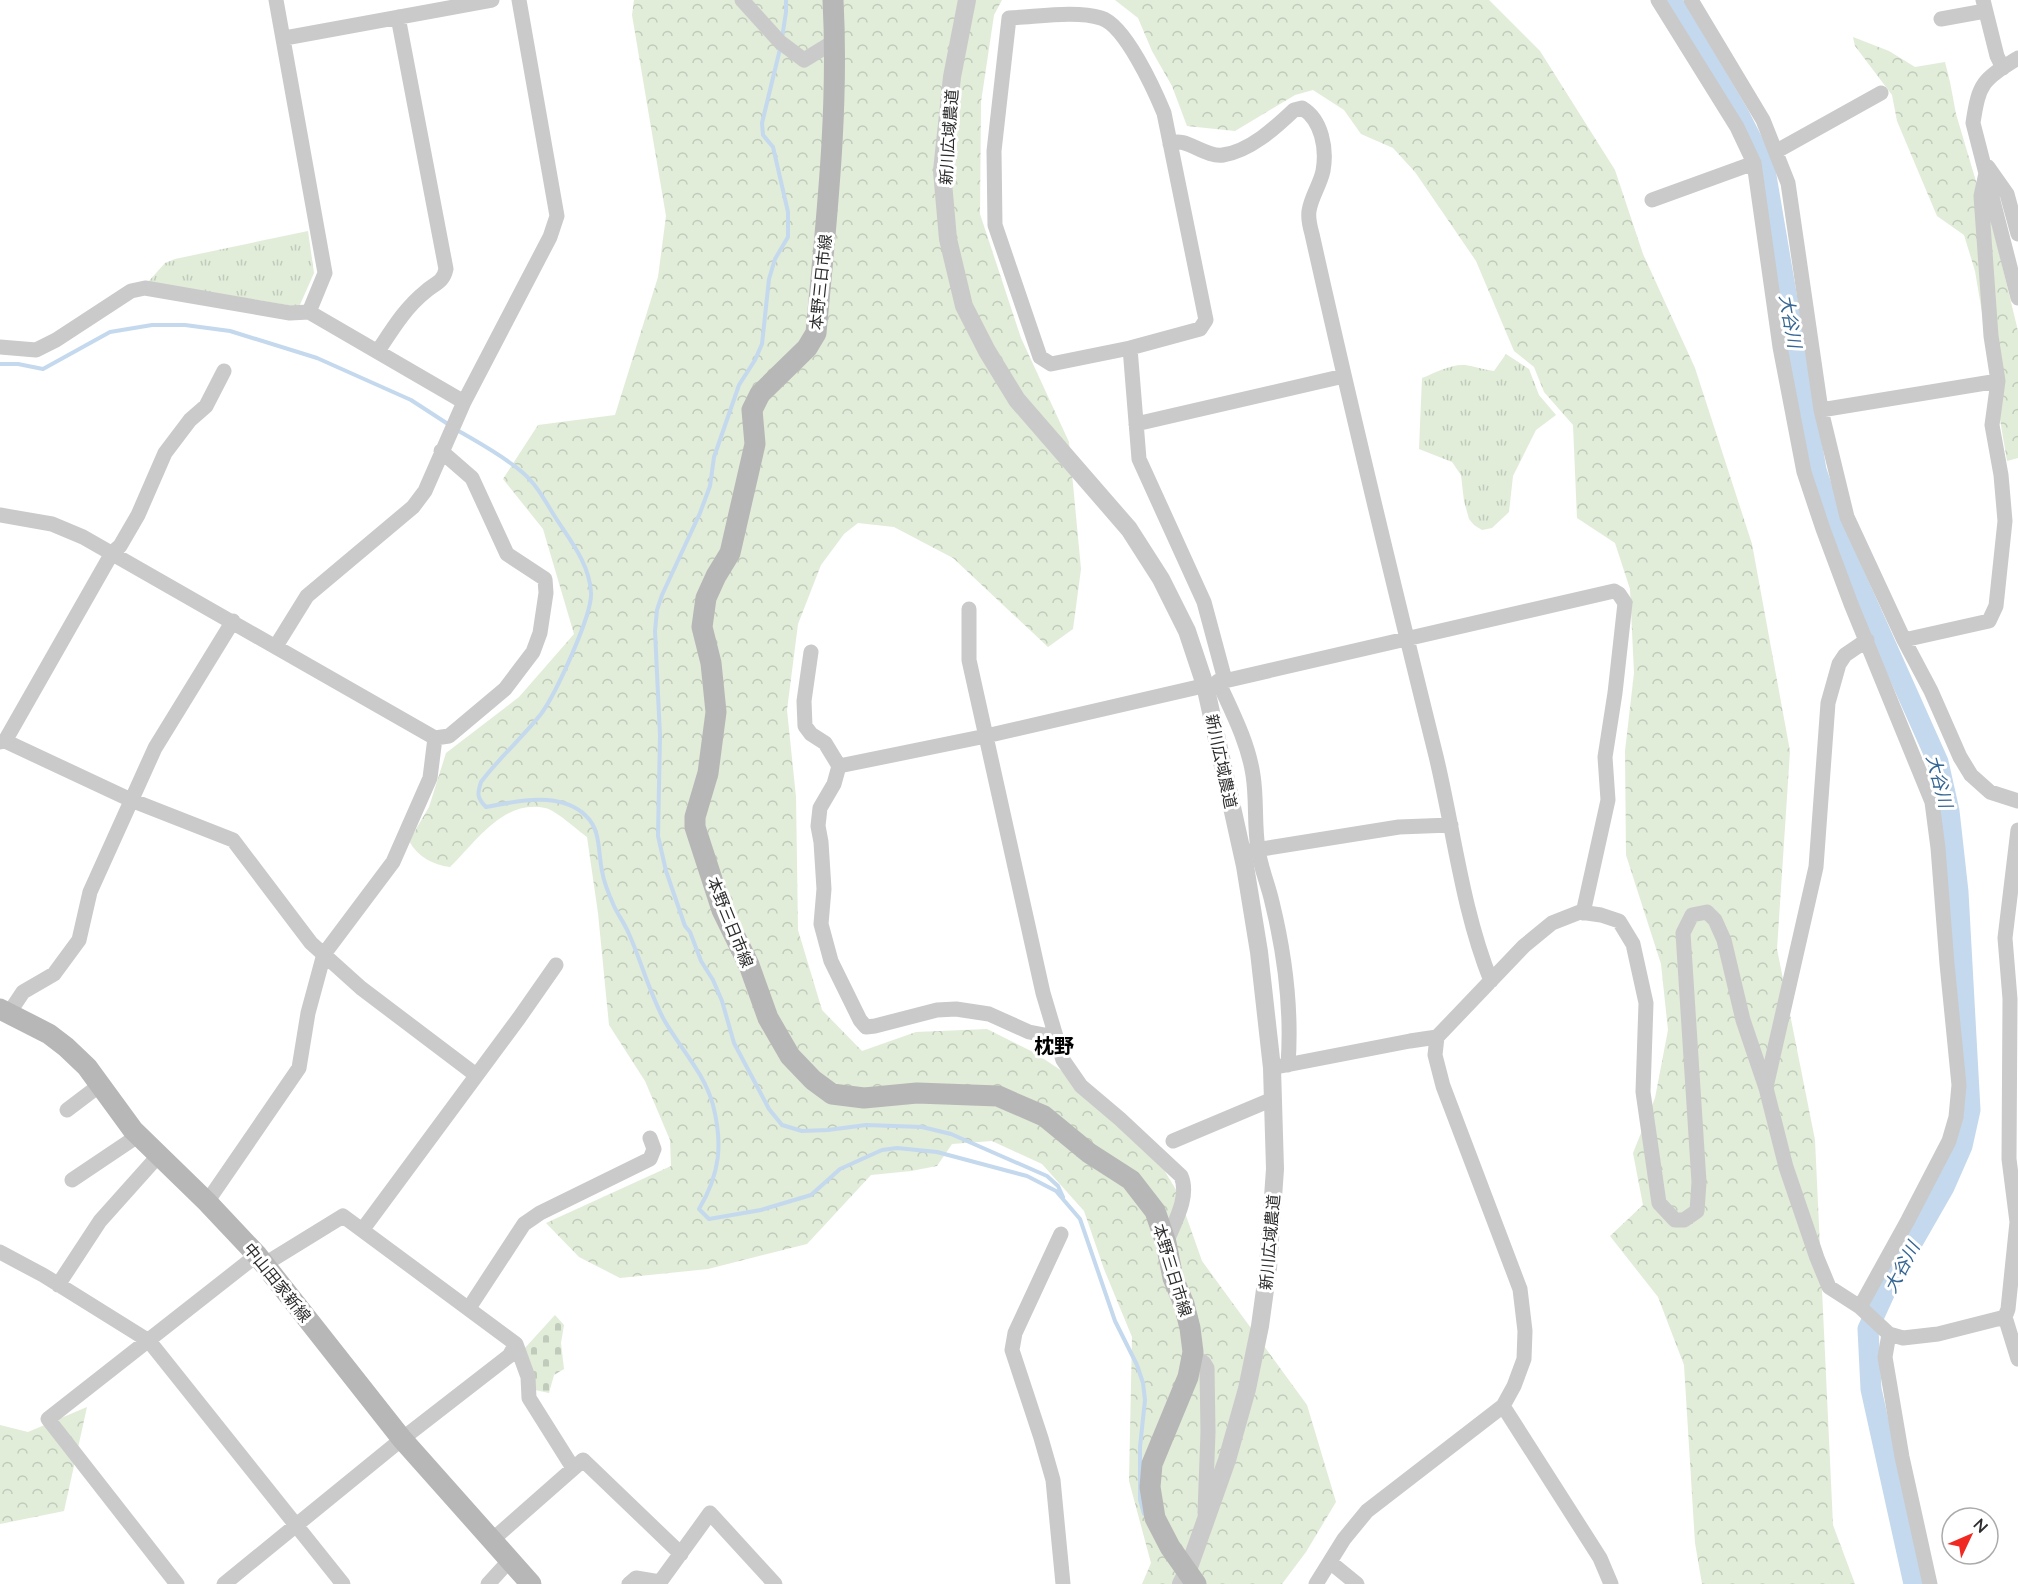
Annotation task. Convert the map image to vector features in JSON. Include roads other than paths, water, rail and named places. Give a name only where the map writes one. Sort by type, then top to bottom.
[{"type":"main road","name":"本野三日市線","points":[[833,0],[836,40],[834,144],[816,333],[807,348],[760,394],[752,410],[755,444],[733,542],[730,553],[706,598],[702,627],[711,663],[716,712],[708,773],[695,817],[695,827],[722,910],[749,965],[768,1018],[790,1056],[813,1080],[832,1094],[864,1098],[917,1093],[998,1096],[1044,1116],[1089,1154],[1131,1180],[1155,1211],[1166,1243],[1173,1278],[1184,1304],[1190,1328],[1192,1355],[1188,1377],[1152,1464],[1150,1486],[1155,1518],[1188,1579]]},
{"type":"main road","name":"中山田家新線","points":[[4,1011],[49,1034],[87,1067],[139,1136],[207,1202],[261,1259],[402,1439],[531,1584]]},
{"type":"street","points":[[276,0],[285,38],[325,273],[309,312]]},
{"type":"street","points":[[285,38],[492,0]]},
{"type":"street","points":[[276,646],[307,596],[413,507],[425,491],[464,402],[550,237],[557,216],[519,0]]},
{"type":"street","points":[[742,0],[780,42],[804,60],[836,40]]},
{"type":"street","name":"新川広域農道","points":[[967,0],[952,77],[942,171],[948,239],[964,306],[987,351],[1017,400],[1129,528],[1161,579],[1216,682],[1250,851],[1259,952],[1280,1067],[1273,1099],[1275,1169],[1268,1268],[1260,1326],[1247,1389],[1227,1460],[1188,1579]]},
{"type":"street","points":[[1658,0],[1737,127],[1754,163],[1780,347],[1804,472],[1839,572],[1932,802],[1959,1084],[1956,1117],[1949,1141],[1860,1307]]},
{"type":"street","points":[[1691,0],[1763,120],[1788,183],[1821,410],[1847,517],[1904,640],[1931,691],[1960,757],[1971,775],[1990,792],[2018,801]]},
{"type":"street","points":[[1941,19],[1984,6],[2002,68]]},
{"type":"street","points":[[1077,15],[1103,18],[1121,32],[1155,90],[1164,112],[1170,144],[1206,320],[1200,329],[1130,348],[1051,364],[1040,357],[995,225],[994,151],[1009,18],[1077,15]]},
{"type":"street","points":[[378,351],[408,308],[424,292],[444,278],[446,269],[398,17]]},
{"type":"street","points":[[2018,58],[1982,84],[1977,97],[1973,123],[2018,298]]},
{"type":"street","points":[[1777,151],[1881,93]]},
{"type":"street","points":[[1170,144],[1183,141],[1210,154],[1227,154],[1253,143],[1294,110],[1302,108],[1308,112],[1319,129],[1324,143],[1323,172],[1308,213],[1344,376],[1446,796],[1470,914],[1481,956],[1491,981]]},
{"type":"street","points":[[1652,200],[1754,163]]},
{"type":"street","points":[[1984,166],[2007,194],[2018,234]]},
{"type":"street","points":[[1904,640],[1989,621],[1996,606],[2005,521],[2001,475],[1992,425],[1998,381],[1991,336],[1981,196],[1984,166]]},
{"type":"street","points":[[0,347],[36,350],[57,340],[131,291],[145,288],[290,314],[309,312],[464,402]]},
{"type":"street","points":[[1130,348],[1139,459],[1204,602],[1216,682],[1246,746],[1253,776],[1250,851],[1399,827],[1451,825]]},
{"type":"street","points":[[224,371],[206,406],[190,420],[165,453],[138,516],[120,546],[112,553],[2,741],[131,800],[233,840],[311,944],[361,988],[476,1075]]},
{"type":"street","points":[[1136,424],[1344,376]]},
{"type":"street","points":[[1821,410],[1998,381]]},
{"type":"street","points":[[0,515],[52,524],[112,553],[435,738],[449,736],[506,689],[533,652],[540,633],[546,593],[545,579],[507,554],[472,478],[441,451]]},
{"type":"street","points":[[840,766],[986,736],[1614,591],[1625,603],[1616,693],[1605,757],[1608,800],[1583,913]]},
{"type":"street","points":[[969,609],[969,660],[1043,993],[1055,1037],[1063,1060],[1081,1086],[1181,1176],[1185,1184],[1183,1199],[1166,1243]]},
{"type":"street","points":[[4,1011],[23,992],[54,974],[80,940],[90,892],[155,748],[233,621]]},
{"type":"street","points":[[1766,1088],[1816,867],[1828,703],[1839,664],[1845,655],[1867,640]]},
{"type":"street","points":[[811,652],[804,701],[805,726],[810,734],[825,743],[840,766]]},
{"type":"street","points":[[207,1202],[299,1068],[308,1013],[324,954],[393,862],[430,778],[435,738]]},
{"type":"street","points":[[840,766],[834,784],[820,807],[818,826],[824,889],[821,924],[831,961],[860,1020],[866,1027],[875,1026],[937,1010],[956,1009],[989,1014],[1029,1032],[1055,1037]]},
{"type":"street","points":[[2018,830],[2005,938],[2010,999],[2009,1159],[2017,1222],[2010,1317],[2018,1359]]},
{"type":"street","points":[[1280,1067],[1437,1037],[1524,946],[1552,922],[1580,912],[1619,921],[1633,944],[1646,1003],[1643,1092],[1659,1203],[1675,1220],[1684,1220],[1697,1210],[1699,1182],[1683,933],[1692,915],[1707,912],[1715,920],[1724,940],[1743,1020],[1766,1088],[1786,1167],[1816,1258],[1829,1287],[1860,1307],[1889,1334],[1903,1338],[1938,1334],[2010,1317]]},
{"type":"street","points":[[363,1229],[556,965]]},
{"type":"street","points":[[1316,1584],[1344,1539],[1366,1511],[1503,1406],[1514,1386],[1524,1359],[1525,1332],[1520,1289],[1443,1086],[1435,1055],[1437,1037]]},
{"type":"street","points":[[67,1110],[100,1085]]},
{"type":"street","points":[[1173,1141],[1273,1099]]},
{"type":"street","points":[[72,1180],[139,1136]]},
{"type":"street","points":[[469,1308],[524,1224],[540,1213],[650,1159],[654,1149],[650,1138]]},
{"type":"street","points":[[58,1285],[100,1221],[159,1155]]},
{"type":"street","points":[[177,1584],[48,1419],[261,1259],[343,1216],[516,1344],[528,1377],[529,1398],[573,1468]]},
{"type":"street","points":[[1061,1234],[1015,1333],[1012,1350],[1053,1480],[1063,1584]]},
{"type":"street","points":[[0,1252],[149,1341],[343,1584]]},
{"type":"street","points":[[1889,1334],[1885,1356],[1902,1457],[1930,1584]]},
{"type":"street","points":[[224,1584],[402,1439],[509,1356],[516,1344]]},
{"type":"street","points":[[1192,1355],[1204,1363],[1207,1368],[1208,1432],[1204,1525]]},
{"type":"street","points":[[1503,1406],[1600,1558],[1611,1584]]},
{"type":"street","points":[[491,1540],[583,1460],[681,1554]]},
{"type":"street","points":[[629,1584],[636,1578],[660,1582],[710,1513],[775,1584]]},
{"type":"street","points":[[488,1584],[509,1561]]},
{"type":"street","points":[[1330,1562],[1357,1584]]},
{"type":"waterway","points":[[782,38],[786,0]]},
{"type":"waterway","name":"大谷川","points":[[1671,0],[1738,113],[1764,164],[1816,470],[1841,545],[1938,762],[1949,811],[1958,892],[1970,1110],[1962,1146],[1944,1187],[1889,1283],[1868,1329],[1871,1389],[1914,1584]]},
{"type":"waterway","points":[[780,49],[762,123],[763,135],[773,147],[788,212],[788,237],[775,259],[769,279],[762,344],[739,385],[714,457],[710,486],[657,610],[655,631],[660,736],[658,836],[666,871],[685,926],[690,932],[701,961],[722,1001],[734,1043],[769,1109],[782,1125],[802,1131],[866,1125],[922,1127],[951,1134],[1047,1176],[1058,1186],[1063,1197]]},
{"type":"waterway","points":[[0,364],[18,364],[43,369],[110,332],[152,325],[185,325],[230,331],[317,358],[411,400],[451,426]]},
{"type":"waterway","points":[[457,430],[506,460],[531,481],[582,560],[591,592],[580,635],[555,690],[541,714],[481,782],[479,798],[486,807],[538,800],[564,803],[576,808],[591,822],[598,842],[603,875],[610,898],[629,934],[663,1018],[704,1082],[713,1105],[718,1133],[718,1158],[711,1183],[699,1209],[709,1219],[761,1210],[811,1195],[840,1169],[882,1150],[897,1148],[937,1152],[1027,1176],[1056,1191],[1080,1219],[1115,1321],[1137,1365],[1143,1383],[1145,1400],[1140,1447],[1140,1500],[1144,1514]]},
{"type":"district","name":"枕野","points":[[1054,1045]]}]
